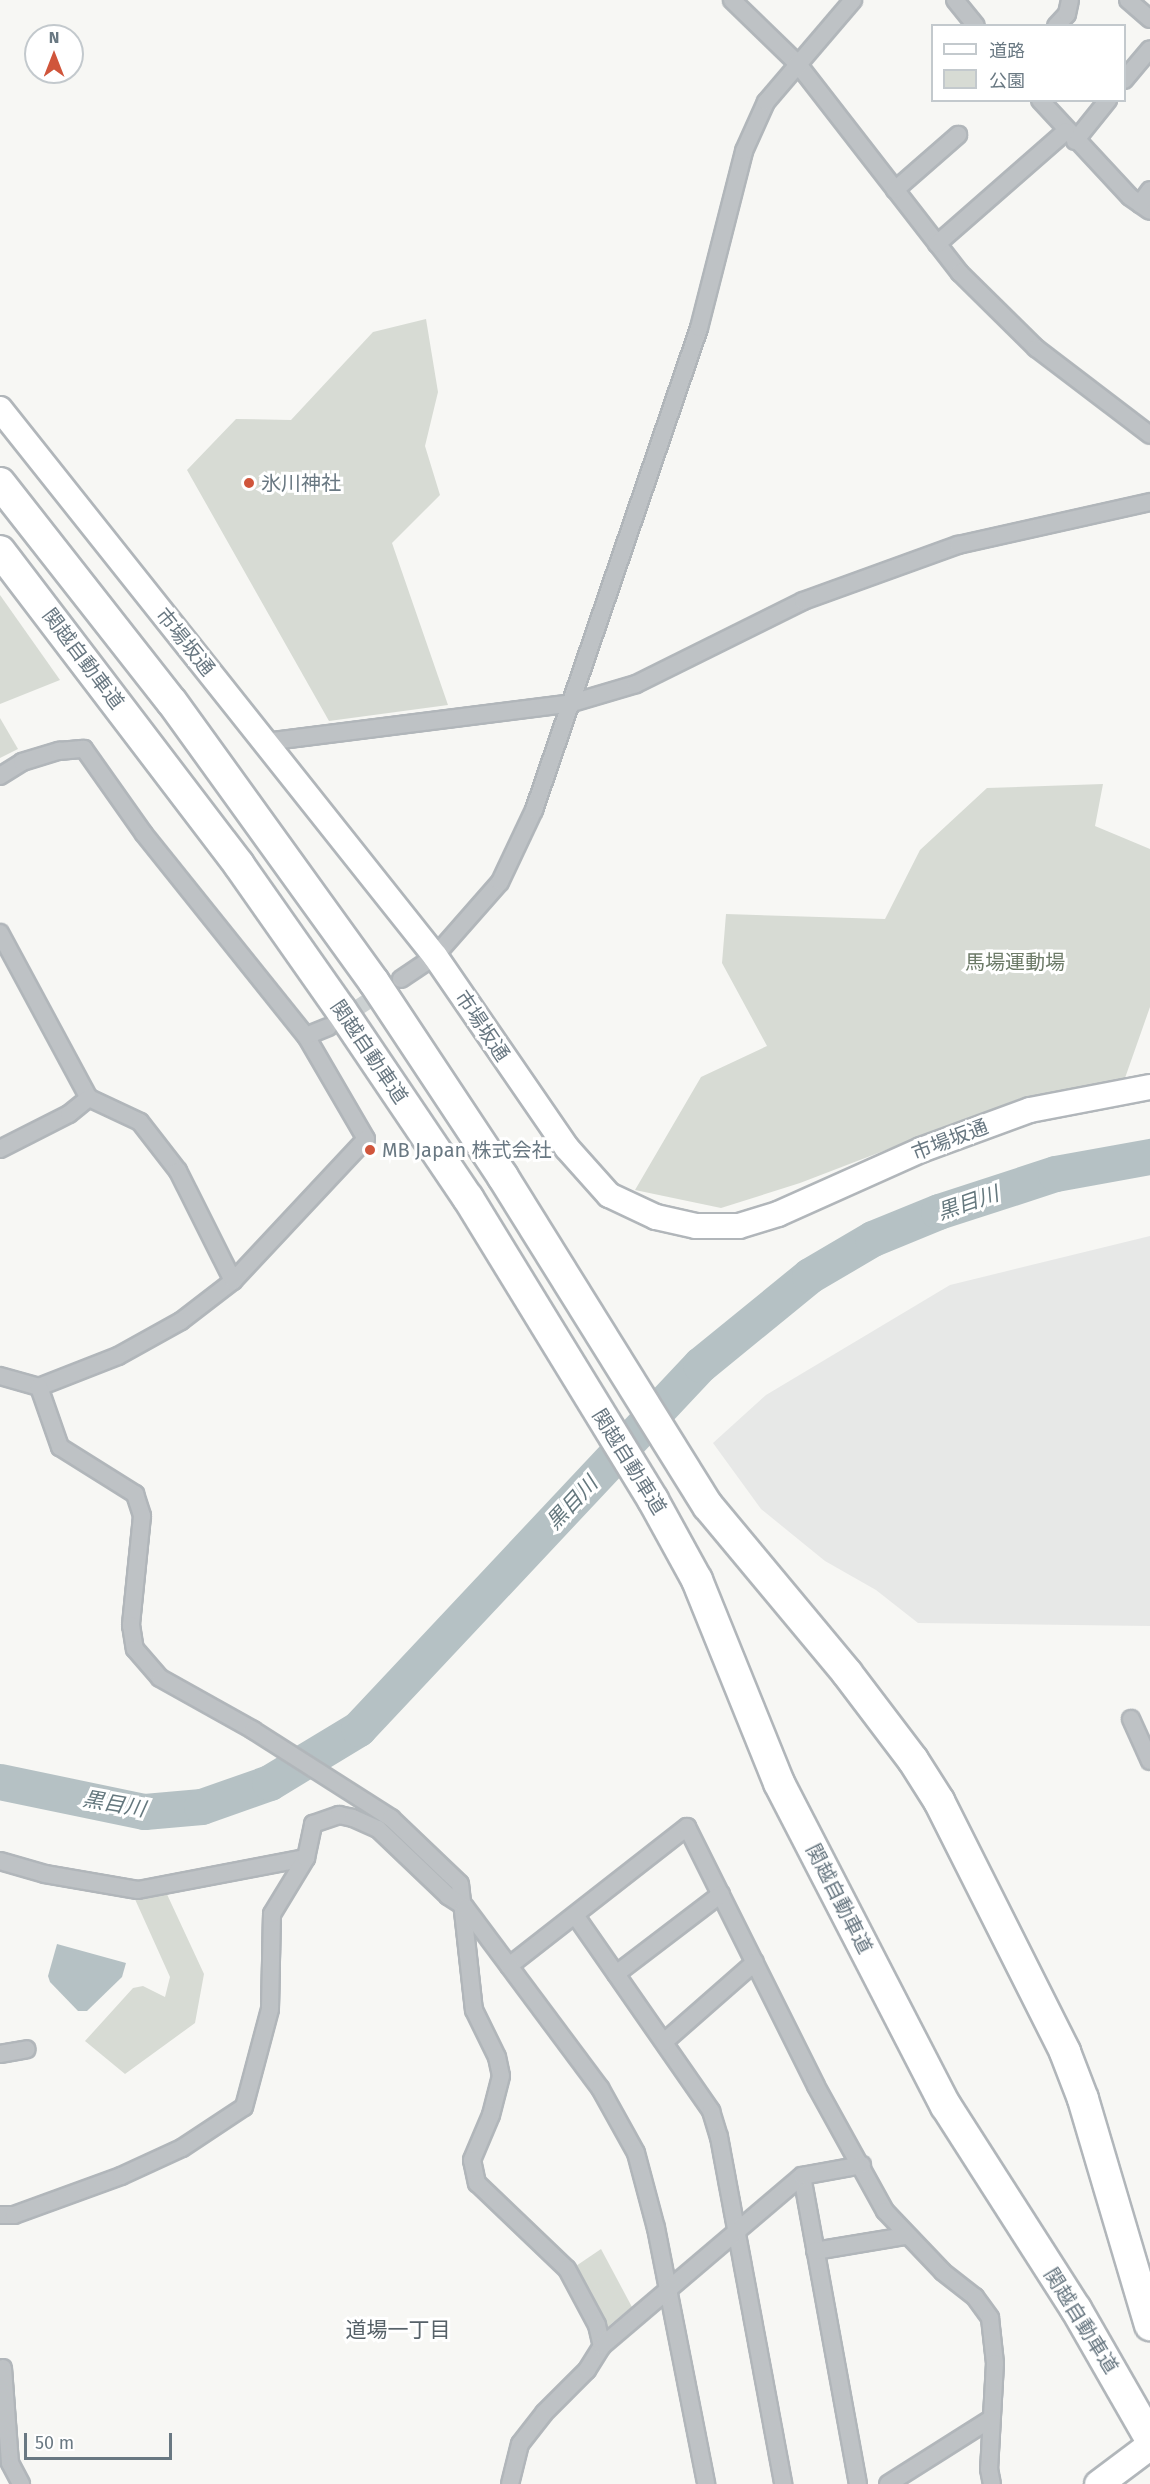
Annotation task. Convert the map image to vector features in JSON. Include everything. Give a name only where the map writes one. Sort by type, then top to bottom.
[{"type":"highway","points":[[0,483],[172,702],[374,982],[503,1177],[684,1468],[737,1544],[847,1673],[913,1760],[939,1801],[1065,2052],[1083,2099],[1150,2325]]},
{"type":"highway","name":"関越自動車道","points":[[0,551],[238,865],[468,1198],[652,1500],[697,1580],[779,1783],[946,2106],[1077,2308],[1148,2437]]},
{"type":"main road","points":[[1098,2484],[1148,2437]]},
{"type":"street","points":[[732,0],[797,63],[960,273],[1036,348],[1150,435]]},
{"type":"street","points":[[401,979],[435,956],[500,882],[534,810],[573,703],[699,328],[744,150],[766,102],[853,0]]},
{"type":"street","points":[[954,0],[974,24]]},
{"type":"street","points":[[1058,24],[1067,14],[1070,0]]},
{"type":"street","points":[[1128,0],[1150,19]]},
{"type":"street","points":[[1126,79],[1150,49]]},
{"type":"street","points":[[1042,102],[1070,136],[1147,202]]},
{"type":"street","points":[[937,244],[1070,136],[1106,102]]},
{"type":"street","points":[[895,190],[958,135]]},
{"type":"street","name":"市場坂通","points":[[0,409],[435,956],[567,1148],[609,1195],[656,1217],[696,1226],[739,1226],[778,1214],[921,1150],[1030,1110],[1150,1088]]},
{"type":"street","points":[[265,742],[573,703],[636,684],[803,601],[958,545],[1150,502]]},
{"type":"street","points":[[0,776],[22,762],[84,749],[144,834],[306,1036],[366,1139],[233,1281],[181,1321],[118,1356],[39,1388],[1,1380]]},
{"type":"street","points":[[0,933],[89,1098],[140,1122],[178,1172],[233,1281]]},
{"type":"street","points":[[306,1036],[328,1027]]},
{"type":"street","points":[[0,1149],[69,1114],[89,1098]]},
{"type":"street","points":[[39,1388],[60,1447],[135,1494],[142,1516],[131,1625],[135,1649],[160,1678],[391,1818],[460,1884],[465,1907],[474,2010],[497,2057],[501,2076],[491,2115],[472,2160],[477,2183],[567,2269],[597,2325],[602,2346]]},
{"type":"street","points":[[1131,1719],[1150,1761]]},
{"type":"street","points":[[0,2215],[14,2215],[121,2176],[182,2148],[244,2107],[270,2009],[272,1914],[306,1858],[313,1824],[339,1815],[353,1818],[378,1829],[448,1896],[465,1907],[600,2088],[636,2153],[656,2228],[666,2291],[706,2484]]},
{"type":"street","points":[[509,1966],[687,1827],[816,2086],[862,2165],[885,2211],[906,2236],[975,2297],[990,2318],[995,2372],[991,2419],[992,2484]]},
{"type":"street","points":[[0,1861],[45,1874],[138,1890],[306,1858]]},
{"type":"street","points":[[616,1974],[721,1894]]},
{"type":"street","points":[[575,1915],[711,2111],[737,2234],[783,2484]]},
{"type":"street","points":[[664,2042],[755,1962]]},
{"type":"street","points":[[0,2054],[27,2049]]},
{"type":"street","points":[[510,2484],[520,2444],[544,2413],[586,2370],[602,2346],[737,2234],[802,2176],[862,2165]]},
{"type":"street","points":[[802,2176],[858,2484]]},
{"type":"street","points":[[815,2251],[906,2236]]},
{"type":"street","points":[[3,2368],[10,2463],[21,2484]]},
{"type":"street","points":[[888,2484],[991,2419]]},
{"type":"shaded area","points":[[1150,1236],[1150,1626],[918,1623],[876,1590],[825,1561],[761,1509],[713,1443],[766,1395],[950,1285]]},
{"type":"shaded area","points":[[57,1944],[126,1963],[122,1977],[87,2011],[78,2011],[50,1982],[48,1976]]},
{"type":"green space","points":[[426,319],[438,392],[425,446],[440,495],[392,543],[448,705],[329,721],[187,470],[236,419],[291,420],[373,332]]},
{"type":"green space","points":[[0,595],[60,680],[0,704]]},
{"type":"green space","points":[[0,718],[18,749],[0,758]]},
{"type":"green space","name":"馬場運動場","points":[[1103,784],[1095,826],[1150,849],[1150,1007],[1125,1078],[1021,1098],[800,1183],[721,1208],[635,1190],[701,1077],[767,1046],[722,963],[726,914],[885,919],[920,850],[987,788]]},
{"type":"green space","points":[[165,1890],[204,1974],[195,2023],[125,2074],[85,2041],[133,1988],[143,1986],[165,1997],[170,1977],[134,1897]]},
{"type":"green space","points":[[601,2249],[632,2307],[606,2328],[573,2268]]},
{"type":"waterway","name":"黒目川","points":[[0,1782],[145,1812],[202,1807],[270,1783],[359,1729],[701,1365],[810,1276],[873,1239],[939,1212],[1056,1174],[1150,1157]]},
{"type":"tunnel","points":[[339,1020],[388,988]]},
{"type":"place","name":"氷川神社","points":[[249,483]]},
{"type":"place","name":"MB Japan 株式会社","points":[[370,1150]]},
{"type":"district","name":"道場一丁目","points":[[398,2330]]}]
